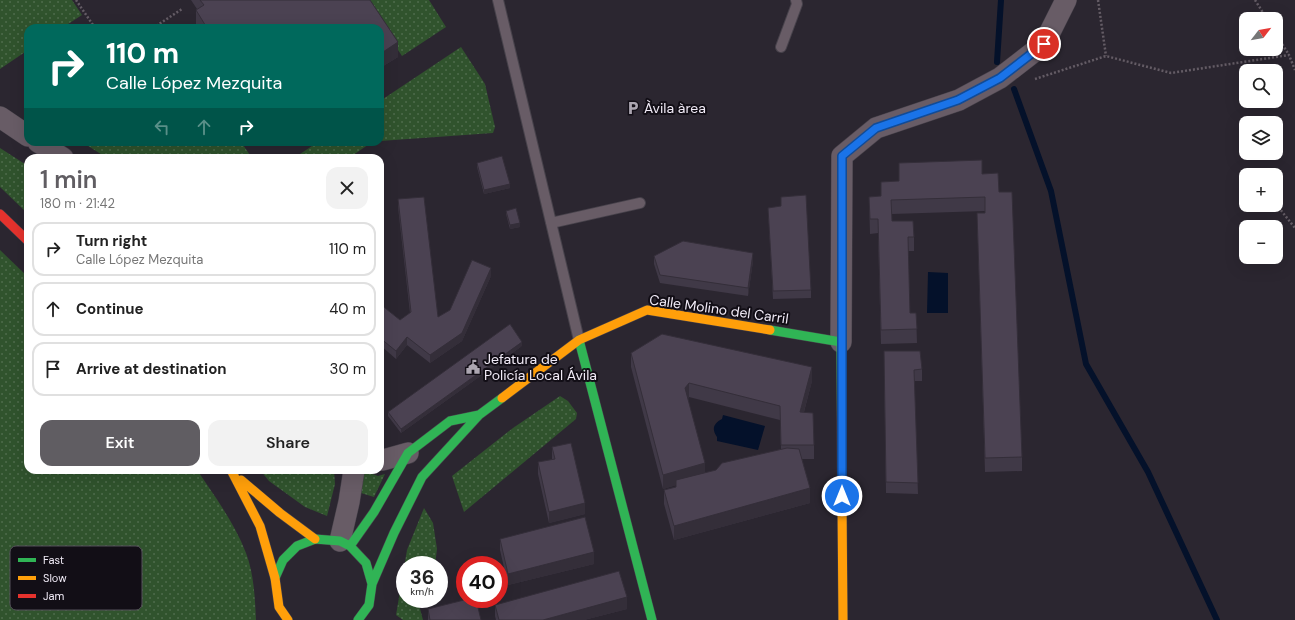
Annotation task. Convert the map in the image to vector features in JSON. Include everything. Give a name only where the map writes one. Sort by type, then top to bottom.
[{"type":"main road","points":[[0,214],[24,237]]},
{"type":"main road","name":"Calle Molino del Carril","points":[[372,584],[394,533],[422,478],[435,462],[479,414],[579,340],[646,310],[841,342]]},
{"type":"main road","points":[[579,340],[652,620]]},
{"type":"main road","points":[[841,342],[843,620]]},
{"type":"main road","name":"Calle Molino del Carril","points":[[345,543],[374,512],[408,452],[450,421],[479,414]]},
{"type":"main road","points":[[234,474],[260,526],[268,548],[275,578],[279,607],[275,620]]},
{"type":"main road","points":[[235,474],[280,513],[315,539]]},
{"type":"main road","points":[[275,578],[283,560],[297,546],[315,539],[345,543],[366,563],[372,584],[369,605],[358,620]]},
{"type":"main road","points":[[369,605],[373,615]]},
{"type":"main road","points":[[279,607],[288,620]]},
{"type":"street","points":[[841,342],[842,156],[876,128],[958,100],[1000,78],[1044,44],[1066,0]]},
{"type":"street","points":[[0,117],[24,133]]},
{"type":"street","points":[[44,146],[57,154]]},
{"type":"street","points":[[384,460],[408,452]]},
{"type":"street","points":[[345,543],[353,474]]},
{"type":"lane","points":[[498,0],[579,340]]},
{"type":"lane","points":[[781,47],[797,4],[796,0]]},
{"type":"lane","points":[[551,223],[640,203]]},
{"type":"path","points":[[76,0],[92,24]]},
{"type":"path","points":[[1098,0],[1106,56]]},
{"type":"path","points":[[1255,0],[1263,12]]},
{"type":"path","points":[[159,24],[182,9]]},
{"type":"path","points":[[1283,45],[1295,70]]},
{"type":"path","points":[[1000,78],[1031,80],[1106,56],[1171,73],[1289,55]]},
{"type":"path","points":[[1282,212],[1295,228]]},
{"type":"green space","points":[[0,0],[72,0],[82,15],[68,24],[24,24],[24,53],[0,69]]},
{"type":"green space","points":[[365,0],[429,0],[446,27],[402,56],[384,29],[384,24],[381,24]]},
{"type":"green space","points":[[461,47],[485,84],[495,127],[493,133],[384,141],[384,98]]},
{"type":"green space","points":[[88,146],[244,146],[249,154],[101,154]]},
{"type":"green space","points":[[312,146],[366,146],[355,154],[300,154]]},
{"type":"green space","points":[[0,148],[24,163],[24,210],[0,187]]},
{"type":"green space","points":[[0,250],[24,273],[24,474],[200,474],[230,521],[246,553],[249,561],[255,595],[256,620],[0,620]]},
{"type":"green space","points":[[560,396],[568,401],[577,413],[576,419],[464,512],[452,476],[513,428]]},
{"type":"green space","points":[[263,474],[334,474],[335,484],[327,516],[305,507],[269,481]]},
{"type":"green space","points":[[362,474],[373,474],[378,476],[385,474],[374,497],[361,493]]},
{"type":"green space","points":[[424,508],[433,523],[437,549],[436,556],[406,556]]},
{"type":"green space","points":[[397,608],[420,608],[423,620],[403,620],[396,615]]},
{"type":"water","points":[[928,272],[948,273],[948,313],[927,313]]},
{"type":"water","points":[[723,415],[765,426],[758,450],[717,441],[714,426],[722,419]]},
{"type":"building","points":[[200,0],[370,0],[398,42],[384,51],[384,24],[205,24],[196,10],[204,5]]},
{"type":"building","points":[[502,156],[510,184],[484,190],[477,163]]},
{"type":"building","points":[[982,160],[982,174],[998,173],[999,192],[1012,192],[1022,457],[985,458],[977,213],[985,213],[985,197],[891,200],[892,221],[913,221],[914,237],[908,237],[910,313],[916,313],[917,329],[881,330],[878,219],[870,219],[869,197],[881,196],[881,182],[899,181],[899,163]]},
{"type":"building","points":[[806,195],[811,290],[773,291],[768,208],[781,206],[781,197]]},
{"type":"building","name":"Jefatura de Policía Local Ávila","points":[[424,197],[438,317],[450,310],[472,260],[491,268],[462,333],[430,355],[407,337],[396,351],[384,341],[384,307],[400,320],[411,312],[398,199]]},
{"type":"building","points":[[516,208],[520,223],[510,225],[506,211]]},
{"type":"building","points":[[683,241],[753,253],[748,288],[660,275],[654,256]]},
{"type":"building","name":"Jefatura de Policía Local Ávila","points":[[510,324],[522,342],[401,429],[388,412]]},
{"type":"building","points":[[662,334],[812,367],[800,412],[813,413],[814,445],[781,445],[780,406],[689,383],[685,388],[705,463],[663,475],[631,353]]},
{"type":"building","points":[[884,351],[920,351],[922,369],[914,370],[918,483],[886,482]]},
{"type":"building","points":[[571,443],[585,503],[549,512],[538,462],[555,459],[552,447]]},
{"type":"building","points":[[787,448],[799,449],[810,488],[674,526],[664,490],[676,487],[676,480],[716,470],[722,463]]},
{"type":"building","points":[[585,517],[594,552],[508,574],[508,556],[504,556],[500,539]]},
{"type":"building","points":[[619,571],[627,597],[543,620],[499,620],[496,608],[508,608],[508,601]]},
{"type":"building","points":[[456,602],[456,608],[478,608],[481,620],[430,620],[428,609],[448,608],[448,604]]},
{"type":"waterway","points":[[997,62],[1001,0]]},
{"type":"waterway","points":[[1014,89],[1051,191],[1086,364],[1148,472],[1217,620]]},
{"type":"traffic: fast","points":[[770,330],[841,342],[842,503]]},
{"type":"traffic: fast","points":[[579,340],[652,620]]},
{"type":"traffic: fast","points":[[372,584],[394,533],[422,477],[479,415],[502,398]]},
{"type":"traffic: fast","points":[[350,546],[374,512],[408,453],[450,421],[479,415]]},
{"type":"traffic: fast","points":[[275,578],[283,560],[297,546],[315,539],[340,541],[350,546],[366,563],[372,584],[369,605],[358,620]]},
{"type":"traffic: slow","points":[[502,398],[579,340],[647,310],[770,330]]},
{"type":"traffic: slow","points":[[233,474],[260,526],[275,578],[279,607],[288,620]]},
{"type":"traffic: slow","points":[[241,480],[280,513],[315,539]]},
{"type":"traffic: slow","points":[[842,503],[843,620]]},
{"type":"traffic: jam","points":[[0,214],[24,237]]},
{"type":"place","name":"Àvila àrea","points":[[633,108]]},
{"type":"place","name":"Jefatura de Policía Local Ávila","points":[[473,367]]},
{"type":"route","points":[[842,496],[842,156],[876,128],[958,100],[1000,78],[1044,44]]}]
